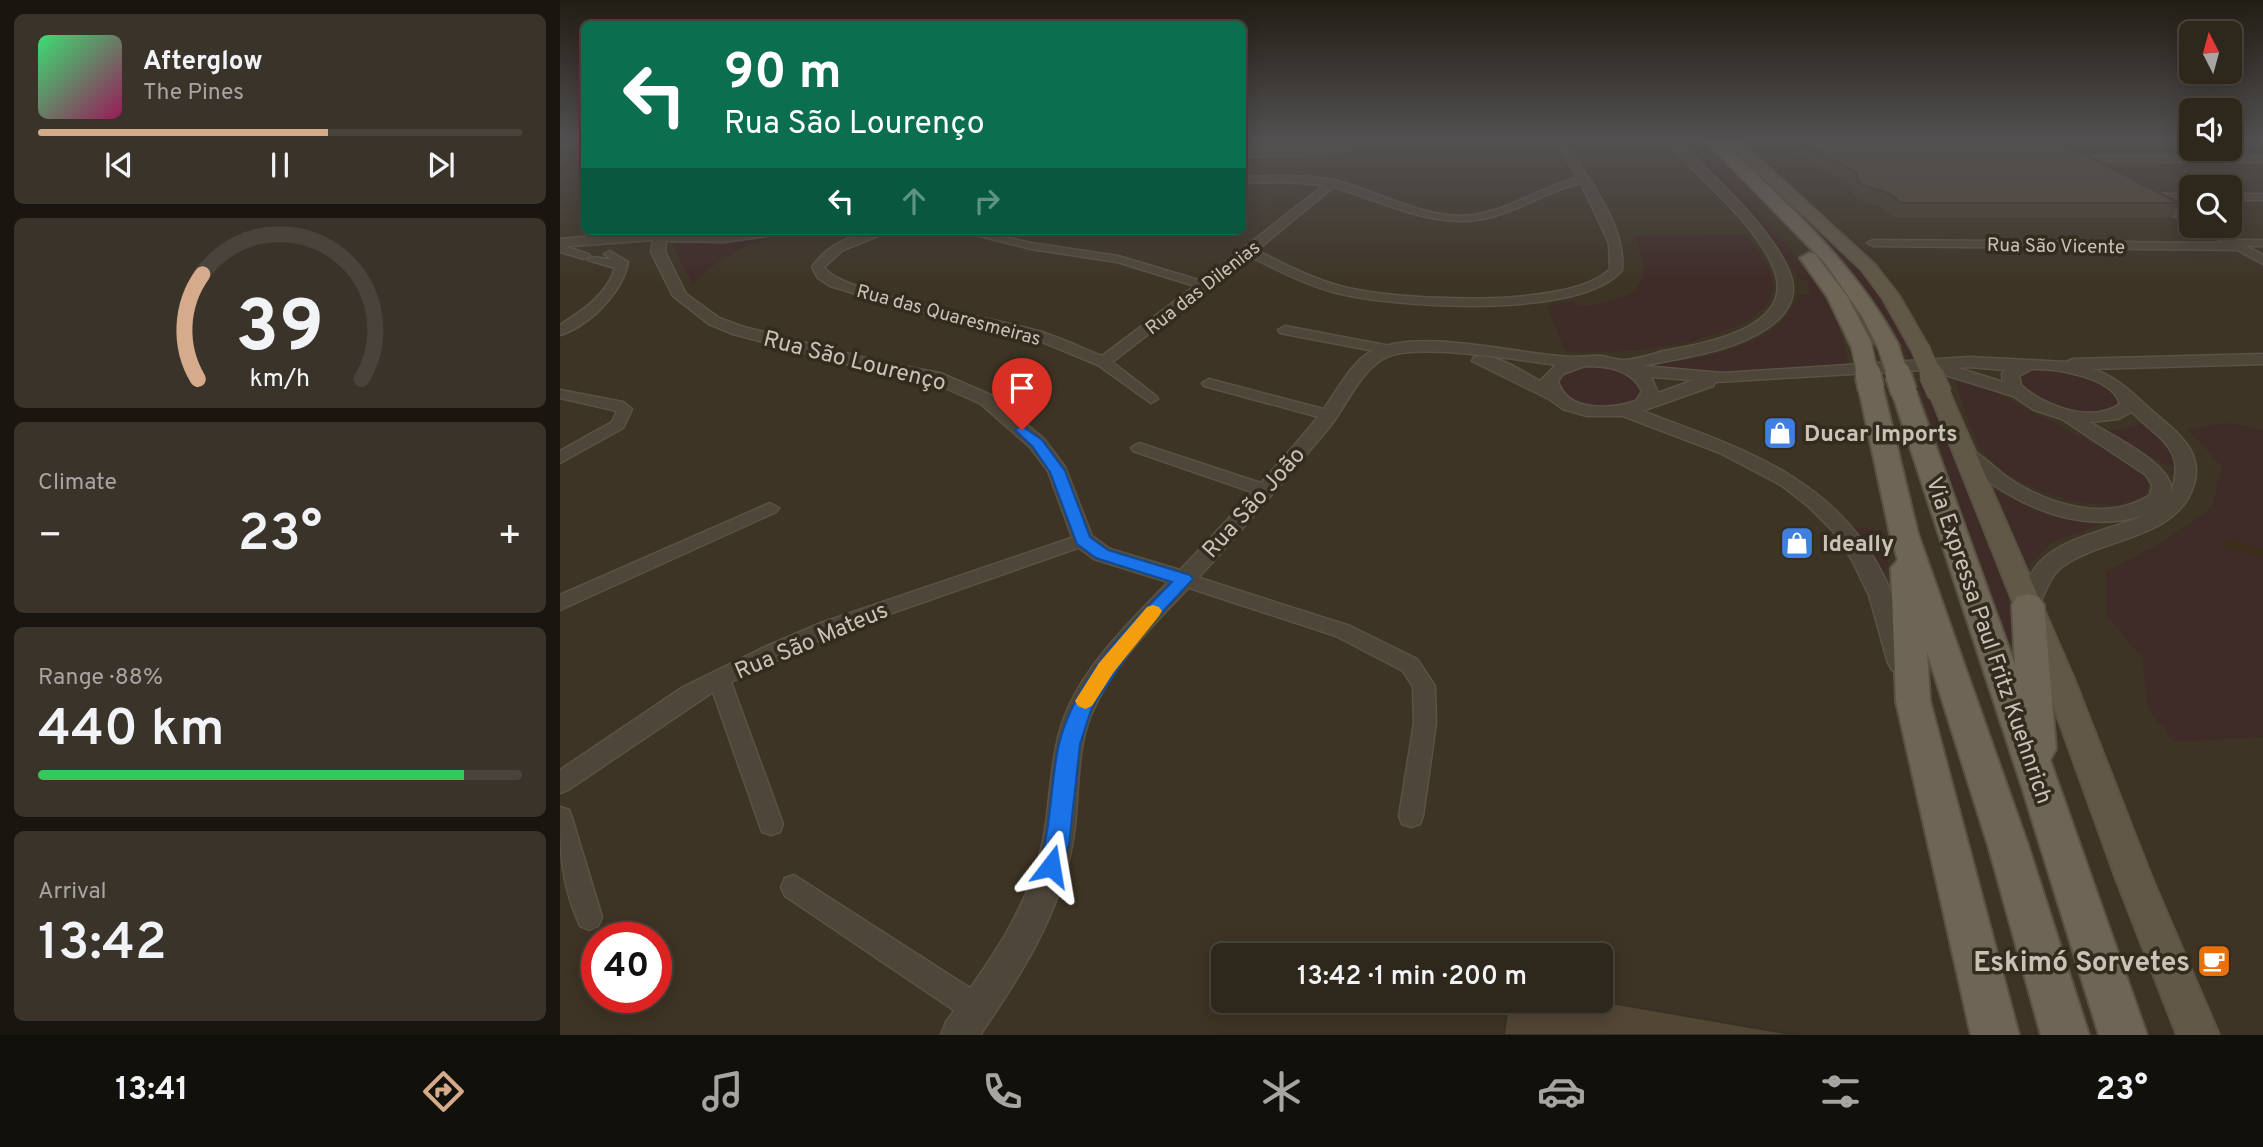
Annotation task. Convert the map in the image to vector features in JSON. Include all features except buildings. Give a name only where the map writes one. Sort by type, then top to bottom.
[{"type":"main road","name":"Via Expressa Paul Fritz Kuehnrich","points":[[1743,188],[1816,266],[1837,296],[1861,344],[1904,534],[2008,845],[2065,1035]]},
{"type":"main road","name":"Via Expressa Paul Fritz Kuehnrich","points":[[1761,188],[1840,267],[1862,296],[1888,346],[2041,787],[2123,1035]]},
{"type":"main road","points":[[1783,188],[1868,267],[1890,296],[1920,348],[2028,605],[2198,1035]]},
{"type":"main road","points":[[1904,534],[1913,701],[1995,1035]]},
{"type":"main road","points":[[2028,605],[2041,787]]},
{"type":"street","name":"Rua das Dilenias","points":[[1103,362],[1249,251],[1326,188]]},
{"type":"street","points":[[1348,188],[1426,214],[1461,219],[1497,212],[1551,188]]},
{"type":"street","points":[[1249,251],[1303,278],[1338,289],[1426,302],[1498,301],[1585,289],[1607,281],[1616,270],[1616,257],[1602,210],[1589,188]]},
{"type":"street","points":[[1629,368],[1739,336],[1760,326],[1775,314],[1785,300],[1786,282],[1777,260],[1717,188]]},
{"type":"street","points":[[2141,194],[2179,196]]},
{"type":"street","points":[[2141,194],[2179,215]]},
{"type":"street","points":[[2242,197],[2263,197]]},
{"type":"street","points":[[598,252],[660,236],[724,238],[745,235]]},
{"type":"street","name":"Rua das Quaresmeiras","points":[[872,235],[852,241],[824,256],[818,267],[822,275],[834,283],[887,299],[1037,335],[1103,362],[1151,399]]},
{"type":"street","points":[[982,235],[1031,246],[1118,259],[1204,285]]},
{"type":"street","name":"Rua São Lourenço","points":[[660,236],[658,252],[680,296],[714,321],[739,331],[879,367],[934,377],[987,400],[1037,443],[1058,471],[1083,540]]},
{"type":"street","points":[[2222,238],[2263,260]]},
{"type":"street","name":"Rua São Vicente","points":[[1873,243],[2263,243]]},
{"type":"street","points":[[560,245],[621,259],[622,266],[620,277],[606,296],[560,331]]},
{"type":"street","points":[[560,245],[598,252],[622,266]]},
{"type":"street","points":[[1285,330],[1390,350],[1430,348],[1577,362],[1607,362],[1629,368],[1723,378],[1969,362],[2021,366],[2058,365],[2101,370],[2263,359]]},
{"type":"street","points":[[1430,348],[1502,368],[1573,406],[1607,413],[1635,408],[1723,378]]},
{"type":"street","name":"Rua São João","points":[[959,1035],[1004,969],[1037,909],[1058,844],[1070,744],[1083,704],[1135,630],[1330,415],[1371,360],[1390,350]]},
{"type":"street","points":[[1554,395],[1550,388],[1552,374],[1557,369],[1577,362]]},
{"type":"street","points":[[1932,365],[2018,393],[2030,401],[2063,414],[2154,471],[2162,485],[2160,498],[2148,509],[2123,516],[2088,514],[2049,505],[2016,491],[1965,454]]},
{"type":"street","points":[[2018,393],[2009,380],[2010,374],[2021,366]]},
{"type":"street","points":[[1629,368],[1644,377],[1651,391],[1635,408]]},
{"type":"street","points":[[2028,605],[2040,575],[2055,561],[2074,549],[2151,520],[2172,505],[2184,488],[2188,472],[2185,457],[2176,442],[2127,398],[2101,370]]},
{"type":"street","points":[[1209,383],[1330,415]]},
{"type":"street","points":[[560,394],[618,405],[625,410],[618,425],[560,458]]},
{"type":"street","points":[[2063,414],[2082,417],[2114,416],[2124,412],[2129,406],[2127,398]]},
{"type":"street","points":[[1635,408],[1772,469],[1824,508],[1863,557],[1880,594],[1913,701]]},
{"type":"street","points":[[1139,448],[1264,490]]},
{"type":"street","points":[[560,603],[769,508]]},
{"type":"street","points":[[1083,540],[1102,554],[1342,631],[1410,664],[1424,686],[1425,723],[1411,816]]},
{"type":"street","name":"Rua São Mateus","points":[[560,783],[691,693],[828,628],[1083,540]]},
{"type":"street","points":[[719,679],[771,824]]},
{"type":"street","points":[[560,818],[589,917]]},
{"type":"street","points":[[794,887],[977,1009]]},
{"type":"shaded area","points":[[1725,188],[1734,188],[1808,272],[1827,303],[1841,334],[1848,365],[1727,375],[1656,366],[1723,352],[1755,340],[1782,321],[1798,294],[1810,296],[1807,280],[1801,280],[1755,220]]},
{"type":"shaded area","points":[[1770,188],[1775,188],[1858,268],[1885,300],[1917,362],[1910,362],[1872,297],[1800,216]]},
{"type":"shaded area","points":[[1745,234],[1766,262],[1772,278],[1769,301],[1754,316],[1719,333],[1676,345],[1611,352],[1566,352],[1547,306],[1573,301],[1579,307],[1597,304],[1613,301],[1635,290],[1641,281],[1643,270],[1634,236]]},
{"type":"shaded area","points":[[770,236],[719,262],[693,285],[673,246],[691,241]]},
{"type":"shaded area","points":[[1595,366],[1629,375],[1644,391],[1640,398],[1620,408],[1594,407],[1582,404],[1564,392],[1560,383],[1567,373]]},
{"type":"shaded area","points":[[2035,368],[2070,372],[2097,380],[2115,395],[2117,405],[2093,412],[2059,408],[2043,402],[2029,394],[2021,385],[2019,375]]},
{"type":"shaded area","points":[[1917,381],[1925,381],[2010,603],[2013,621],[2011,644],[2008,643]]},
{"type":"shaded area","points":[[1955,382],[1980,386],[2001,395],[2130,463],[2150,480],[2145,496],[2120,504],[2084,503],[2043,492],[2023,483],[1990,460],[1980,447]]},
{"type":"shaded area","points":[[2148,422],[2171,448],[2176,467],[2166,465],[2097,429],[2121,430]]},
{"type":"shaded area","points":[[2231,423],[2263,430],[2263,737],[2174,742],[2148,708],[2142,657],[2106,615],[2106,572],[2166,540],[2212,508],[2222,467],[2189,430]]},
{"type":"shaded area","points":[[1990,487],[2048,512],[2111,520],[2050,543],[2023,570]]},
{"type":"shaded area","points":[[1852,527],[1883,531],[1889,566],[1884,572]]},
{"type":"waterway","points":[[2231,545],[2228,544],[2263,553]]},
{"type":"slow traffic","points":[[1085,701],[1106,668],[1153,611]]},
{"type":"place","name":"Ducar Imports","points":[[1780,433]]},
{"type":"place","name":"Ideally","points":[[1797,543]]},
{"type":"place","name":"Eskimó Sorvetes","points":[[2214,961]]},
{"type":"route","points":[[1022,430],[1037,443],[1058,471],[1083,540],[1102,554],[1184,579],[1135,630],[1083,704],[1070,744],[1058,844],[1051,866]]}]
